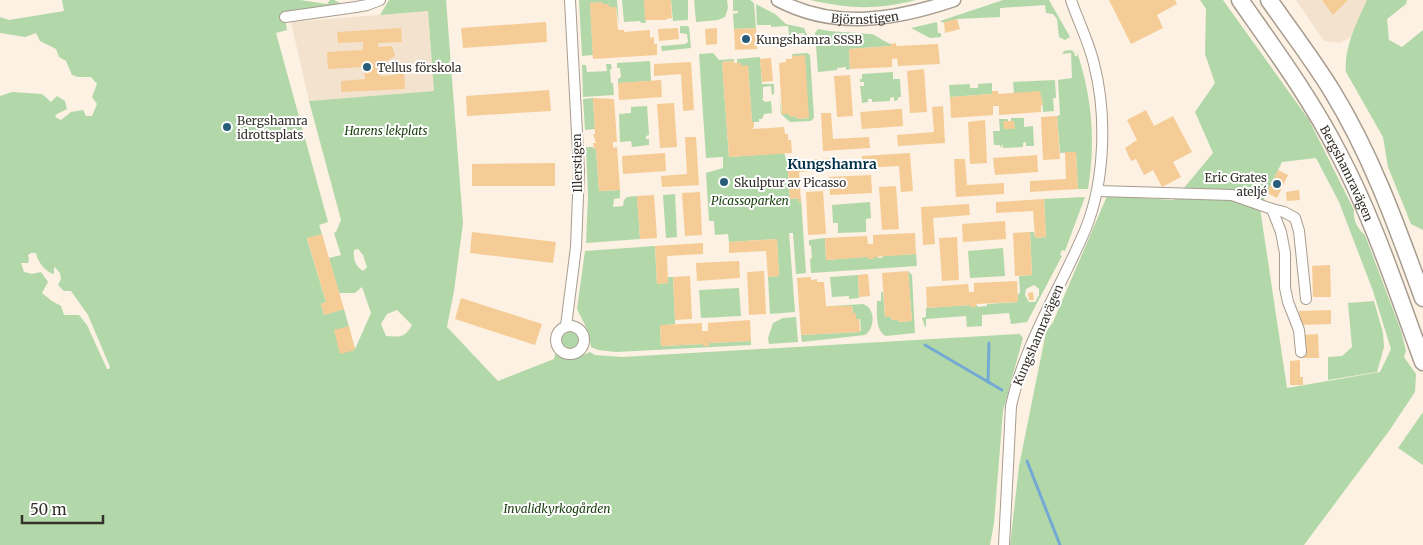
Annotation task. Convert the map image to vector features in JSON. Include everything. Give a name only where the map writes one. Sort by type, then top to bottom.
[{"type":"highway","name":"Bergshamravägen","points":[[1240,0],[1311,103],[1339,153],[1370,220],[1423,362]]},
{"type":"highway","name":"Bergshamravägen","points":[[1269,0],[1332,92],[1359,142],[1390,208],[1423,298]]},
{"type":"street","points":[[285,17],[367,5],[380,0]]},
{"type":"street","name":"Illerstigen","points":[[566,326],[576,247],[579,171],[570,0]]},
{"type":"street","name":"Björnstigen","points":[[778,0],[811,13],[838,19],[864,19],[907,13],[954,0]]},
{"type":"street","name":"Kungshamravägen","points":[[1064,0],[1077,19]]},
{"type":"street","name":"Kungshamravägen","points":[[1004,545],[1010,411],[1016,384],[1037,331],[1086,228],[1098,191],[1102,108],[1094,64],[1071,0]]},
{"type":"street","points":[[1098,191],[1232,196],[1284,212],[1295,218],[1299,231],[1306,299]]},
{"type":"street","points":[[1272,209],[1281,232],[1285,253],[1285,288],[1288,302],[1299,330],[1301,352]]},
{"type":"shaded area","points":[[1296,0],[1367,0],[1351,37],[1340,43],[1324,41]]},
{"type":"shaded area","name":"Tellus förskola","points":[[428,11],[434,91],[309,101],[291,22]]},
{"type":"green space","points":[[62,0],[300,0],[327,4],[330,0],[334,0],[342,4],[285,17],[287,30],[276,33],[328,222],[319,225],[322,234],[307,239],[326,302],[321,304],[324,315],[344,309],[355,349],[371,313],[362,287],[355,293],[339,293],[329,258],[341,255],[334,233],[341,220],[309,101],[434,91],[428,11],[380,15],[389,0],[446,0],[463,223],[447,327],[498,381],[554,359],[555,354],[564,359],[590,352],[595,355],[622,357],[1020,334],[1023,338],[1003,411],[994,523],[990,545],[0,545],[0,96],[12,92],[42,94],[51,102],[57,96],[65,101],[67,109],[55,117],[61,120],[71,112],[83,110],[86,116],[92,116],[97,104],[92,97],[97,84],[91,77],[72,75],[66,61],[59,57],[56,49],[40,41],[36,33],[25,37],[0,33],[0,17],[9,20],[64,11]],"holes":[[[358,249],[363,255],[367,267],[363,271],[356,265],[354,259],[354,250]],[[36,253],[38,260],[45,269],[54,274],[55,267],[60,273],[61,279],[58,285],[64,291],[71,291],[88,315],[110,367],[109,369],[107,369],[87,325],[79,315],[64,315],[61,306],[42,293],[48,282],[41,272],[32,274],[24,272],[21,263],[28,263],[28,255]],[[397,310],[412,325],[402,336],[386,336],[381,324],[387,314]]]},
{"type":"green space","points":[[579,0],[617,0],[619,26],[616,7],[609,7],[609,4],[602,4],[602,2],[590,3],[593,55],[582,56]]},
{"type":"green space","points":[[622,0],[644,0],[646,23],[641,23],[640,21],[624,22]]},
{"type":"green space","points":[[671,0],[688,0],[688,20],[673,21]]},
{"type":"green space","points":[[694,0],[727,0],[728,8],[725,17],[718,20],[696,22]]},
{"type":"green space","points":[[733,0],[750,0],[754,3],[756,28],[734,29],[733,14],[738,13],[738,11],[733,11]]},
{"type":"green space","points":[[810,0],[916,0],[875,7],[851,7]]},
{"type":"green space","points":[[1003,0],[1049,0],[1070,37],[1065,40],[1059,37],[1057,19],[1053,14],[1046,13],[1045,5],[1000,8],[1000,17],[957,19],[944,23],[940,21]]},
{"type":"green space","points":[[1200,0],[1223,0],[1309,120],[1354,210],[1356,224],[1365,235],[1401,331],[1406,351],[1404,357],[1416,374],[1415,392],[1389,431],[1304,545],[1010,545],[1019,466],[1046,332],[1053,322],[1107,196],[1174,200],[1213,153],[1195,112],[1215,83],[1205,54],[1206,9]],"holes":[[[1316,158],[1339,202],[1373,291],[1391,349],[1380,372],[1287,388],[1260,208],[1282,162]]]},
{"type":"green space","points":[[1367,0],[1407,0],[1406,4],[1387,19],[1389,40],[1402,47],[1423,30],[1423,230],[1411,224],[1388,167],[1383,137],[1346,72],[1349,44]]},
{"type":"green space","points":[[756,4],[775,14],[786,24],[804,28],[807,35],[805,36],[804,33],[797,34],[793,38],[789,35],[788,26],[771,27],[771,25],[757,25]]},
{"type":"green space","points":[[937,22],[938,33],[941,33],[941,37],[930,38],[911,28]]},
{"type":"green space","points":[[680,26],[689,27],[691,48],[662,51],[661,46],[685,44],[688,42],[687,34],[680,33]]},
{"type":"green space","points":[[818,29],[872,34],[891,44],[891,46],[849,49],[850,69],[846,70],[846,67],[818,72],[815,33]]},
{"type":"green space","points":[[1071,50],[1075,56],[1077,56],[1077,52],[1089,103],[1092,154],[1088,189],[1078,189],[1076,152],[1060,153],[1057,116],[1060,115],[1058,80],[1072,78],[1071,53],[1062,54],[1064,51]]},
{"type":"green space","name":"Picassoparken","points":[[713,53],[719,60],[734,59],[734,61],[722,62],[729,157],[784,153],[787,161],[790,199],[801,198],[806,273],[796,274],[793,233],[789,233],[795,312],[770,314],[768,277],[779,276],[777,239],[729,242],[728,234],[715,235],[714,221],[709,221],[706,173],[723,168],[723,157],[706,158],[699,54]]},
{"type":"green space","points":[[807,53],[810,55],[814,118],[811,121],[790,122],[781,114],[779,95],[782,114],[789,114],[790,117],[796,116],[797,119],[809,118],[792,54]]},
{"type":"green space","points":[[760,57],[762,84],[774,84],[774,94],[772,95],[771,86],[763,87],[762,99],[765,102],[771,101],[772,113],[764,114],[762,119],[759,119],[759,122],[752,122],[748,66],[741,66],[741,63],[737,63],[737,59]]},
{"type":"green space","points":[[650,61],[651,81],[618,83],[618,79],[621,77],[620,68],[617,68],[617,63]]},
{"type":"green space","points":[[606,64],[611,64],[611,83],[613,83],[614,95],[583,97],[582,65],[586,65],[587,72],[607,71]]},
{"type":"green space","points":[[893,72],[893,79],[900,79],[901,97],[898,97],[898,100],[894,101],[894,97],[890,98],[890,101],[872,102],[872,99],[868,99],[868,102],[862,103],[860,86],[864,86],[864,82],[860,82],[860,79],[862,79],[862,74]]},
{"type":"green space","points":[[1055,80],[1056,98],[1053,98],[1054,111],[1043,112],[1042,98],[1014,93],[1013,82]]},
{"type":"green space","points":[[992,83],[992,94],[950,97],[949,85],[970,84],[970,88],[978,88],[978,84]]},
{"type":"green space","points":[[593,98],[595,129],[585,130],[583,99]]},
{"type":"green space","points":[[647,106],[649,135],[646,136],[646,139],[649,139],[649,145],[632,147],[631,141],[620,142],[619,114],[631,113],[631,107]]},
{"type":"green space","points":[[1011,118],[1024,118],[1024,127],[1033,126],[1034,146],[1026,146],[1026,142],[1023,143],[1023,147],[1003,148],[1003,144],[1001,148],[1000,145],[994,145],[993,131],[1000,131],[999,119],[1011,121]]},
{"type":"green space","points":[[586,147],[596,149],[599,191],[620,190],[620,198],[614,199],[613,207],[623,206],[624,200],[627,197],[637,196],[640,239],[586,243],[588,197]]},
{"type":"green space","points":[[675,194],[677,237],[666,238],[663,195]]},
{"type":"green space","points":[[1085,197],[1065,251],[1062,250],[1060,255],[1062,256],[1027,322],[1011,324],[1009,313],[982,315],[982,326],[967,327],[966,316],[926,319],[925,327],[922,318],[926,317],[926,308],[970,305],[970,307],[976,304],[978,307],[987,306],[987,304],[1018,302],[1018,294],[1020,293],[1019,276],[1032,275],[1030,232],[1034,232],[1035,238],[1046,237],[1044,199]],"holes":[[[1034,285],[1039,289],[1039,295],[1035,302],[1029,302],[1025,295],[1026,289]]]},
{"type":"green space","points":[[870,202],[871,218],[866,219],[866,232],[838,233],[838,223],[833,223],[832,205]]},
{"type":"green space","points":[[825,238],[826,260],[877,256],[882,258],[883,256],[916,254],[917,266],[811,273],[810,259],[812,258],[809,240]]},
{"type":"green space","points":[[655,246],[657,284],[668,283],[668,277],[673,277],[675,324],[660,326],[661,346],[703,344],[704,346],[709,346],[709,343],[751,341],[751,345],[616,352],[598,350],[591,347],[588,331],[577,309],[585,251]]},
{"type":"green space","points":[[1003,248],[1005,276],[970,278],[968,251]]},
{"type":"green space","points":[[908,271],[912,275],[915,333],[886,336],[882,334],[877,321],[877,301],[881,301],[881,292],[883,292],[885,317],[891,317],[892,320],[898,320],[899,322],[912,321]]},
{"type":"green space","points":[[858,275],[859,298],[849,299],[849,296],[832,297],[830,277]]},
{"type":"green space","points":[[739,288],[741,316],[701,318],[699,290]]},
{"type":"green space","points":[[1374,301],[1383,333],[1384,347],[1377,372],[1328,380],[1328,357],[1342,356],[1352,347],[1348,303]]},
{"type":"green space","points":[[863,304],[870,310],[873,319],[871,328],[865,335],[802,342],[801,335],[860,332],[860,319],[856,319],[856,313],[853,313],[852,306],[833,306]]},
{"type":"green space","points":[[796,317],[798,342],[769,344],[768,338],[773,323],[783,318]]},
{"type":"green space","points":[[570,330],[577,333],[580,340],[577,347],[570,350],[563,347],[560,340],[563,333]]},
{"type":"green space","points":[[1423,412],[1423,465],[1398,448]]},
{"type":"building","points":[[644,0],[671,0],[672,18],[666,20],[645,20]]},
{"type":"building","points":[[1109,0],[1175,0],[1177,4],[1157,15],[1163,28],[1131,44]]},
{"type":"building","points":[[1322,0],[1348,0],[1333,15]]},
{"type":"building","points":[[602,2],[602,4],[609,4],[609,7],[616,7],[618,30],[624,30],[624,32],[650,30],[650,38],[654,37],[654,44],[657,44],[657,55],[593,59],[590,3]]},
{"type":"building","points":[[957,19],[960,29],[945,33],[944,22]]},
{"type":"building","points":[[546,22],[547,42],[463,48],[461,28]]},
{"type":"building","points":[[401,28],[402,42],[378,43],[378,47],[392,46],[395,56],[385,62],[380,76],[395,75],[395,70],[404,69],[405,89],[341,92],[341,81],[365,79],[364,67],[328,69],[327,52],[363,50],[363,42],[338,43],[337,32]]},
{"type":"building","points":[[678,28],[679,39],[659,41],[658,29]]},
{"type":"building","points":[[717,28],[717,44],[706,45],[705,29]]},
{"type":"building","name":"Kungshamra SSSB","points":[[756,28],[757,49],[735,50],[734,29]]},
{"type":"building","points":[[896,43],[896,46],[938,44],[940,64],[898,66],[897,58],[892,59],[892,67],[850,69],[849,49],[891,46],[891,44]]},
{"type":"building","points":[[805,55],[809,118],[797,119],[796,116],[790,117],[789,114],[782,114],[779,63],[786,62],[786,59],[792,59],[792,56]]},
{"type":"building","points":[[771,58],[773,81],[762,82],[760,59]]},
{"type":"building","points":[[734,61],[734,63],[741,63],[741,66],[748,65],[752,122],[754,122],[752,129],[784,127],[785,134],[788,134],[788,140],[791,140],[792,153],[729,157],[722,62]]},
{"type":"building","points":[[691,62],[694,110],[683,111],[681,74],[654,76],[654,64]]},
{"type":"building","points":[[924,69],[927,112],[910,113],[907,71]]},
{"type":"building","points":[[850,75],[853,116],[837,117],[834,76]]},
{"type":"building","points":[[661,80],[662,97],[619,100],[618,83]]},
{"type":"building","points":[[549,90],[551,111],[467,116],[466,96]]},
{"type":"building","points":[[992,91],[998,91],[998,94],[1040,91],[1043,105],[1041,105],[1041,112],[999,115],[999,106],[993,106],[993,115],[951,118],[950,97],[992,94]]},
{"type":"building","points":[[593,98],[614,99],[617,142],[613,142],[613,148],[617,147],[620,190],[599,191],[596,149],[594,149],[593,143],[596,143],[593,134],[595,134]]},
{"type":"building","points":[[674,103],[677,147],[660,148],[657,104]]},
{"type":"building","points":[[943,106],[945,143],[898,146],[897,135],[934,132],[932,107]]},
{"type":"building","points":[[902,109],[903,126],[862,129],[860,112]]},
{"type":"building","points":[[1146,110],[1154,126],[1173,116],[1192,152],[1173,162],[1181,177],[1162,187],[1153,170],[1144,175],[1136,159],[1131,161],[1125,148],[1137,140],[1127,120]]},
{"type":"building","points":[[821,113],[831,113],[833,139],[869,137],[870,148],[823,151]]},
{"type":"building","points":[[1057,116],[1060,159],[1043,160],[1041,117]]},
{"type":"building","points":[[985,120],[987,163],[970,164],[968,122]]},
{"type":"building","points":[[1003,121],[1014,121],[1015,129],[1004,129]]},
{"type":"building","points":[[685,137],[696,137],[699,185],[662,187],[661,176],[687,174]]},
{"type":"building","points":[[1065,152],[1076,152],[1078,189],[1030,192],[1030,181],[1066,179]]},
{"type":"building","points":[[665,153],[666,171],[623,174],[622,156]]},
{"type":"building","points":[[910,153],[913,191],[901,192],[899,166],[863,168],[862,156]]},
{"type":"building","points":[[1037,155],[1038,172],[995,175],[993,158]]},
{"type":"building","points":[[836,158],[838,166],[836,166],[836,169],[799,172],[801,202],[799,202],[798,198],[790,199],[787,161]]},
{"type":"building","points":[[954,159],[965,159],[967,185],[1004,183],[1004,194],[956,197]]},
{"type":"building","points":[[555,163],[555,186],[472,186],[472,164]]},
{"type":"building","name":"Eric Grates ateljé","points":[[1278,170],[1288,175],[1277,198],[1267,193]]},
{"type":"building","points":[[871,175],[872,193],[830,195],[829,177]]},
{"type":"building","points":[[896,186],[899,229],[882,230],[879,187]]},
{"type":"building","points":[[1299,190],[1300,200],[1287,201],[1286,192]]},
{"type":"building","points":[[823,191],[826,234],[808,235],[806,192]]},
{"type":"building","points":[[700,192],[702,235],[685,236],[682,193]]},
{"type":"building","points":[[654,195],[657,238],[640,239],[637,196]]},
{"type":"building","points":[[1044,199],[1046,237],[1035,238],[1033,211],[996,213],[996,202]]},
{"type":"building","points":[[969,204],[970,215],[933,218],[935,244],[923,245],[921,207]]},
{"type":"building","points":[[1005,221],[1006,239],[963,242],[962,224]]},
{"type":"building","points":[[472,232],[556,242],[553,263],[470,253]]},
{"type":"building","points":[[1030,232],[1032,275],[1015,276],[1013,233]]},
{"type":"building","points":[[915,233],[916,254],[874,257],[874,259],[868,259],[868,257],[826,260],[825,238],[867,236],[868,244],[873,244],[873,235]]},
{"type":"building","points":[[322,234],[344,309],[324,315],[321,304],[326,302],[307,238]]},
{"type":"building","points":[[957,237],[959,280],[942,281],[939,238]]},
{"type":"building","points":[[777,239],[779,276],[768,277],[766,251],[729,253],[729,242]]},
{"type":"building","points":[[703,243],[703,254],[667,256],[668,283],[657,284],[655,246]]},
{"type":"building","points":[[739,261],[740,278],[697,281],[696,263]]},
{"type":"building","points":[[1330,265],[1331,297],[1313,297],[1312,266]]},
{"type":"building","points":[[764,271],[766,314],[749,315],[747,272]]},
{"type":"building","points":[[908,271],[912,321],[898,322],[898,320],[892,320],[891,317],[885,317],[882,273]]},
{"type":"building","points":[[868,274],[870,296],[859,297],[858,275]]},
{"type":"building","points":[[690,276],[692,319],[675,320],[673,277]]},
{"type":"building","points":[[811,277],[811,280],[817,279],[817,282],[824,282],[826,306],[852,306],[853,313],[856,313],[856,319],[859,319],[860,332],[801,335],[797,278]]},
{"type":"building","points":[[1017,281],[1018,302],[976,304],[976,307],[970,307],[970,305],[927,308],[926,287],[968,284],[969,292],[974,292],[974,283]]},
{"type":"building","points":[[1033,292],[1034,300],[1029,300],[1028,293]]},
{"type":"building","points":[[461,298],[542,324],[535,345],[455,319]]},
{"type":"building","points":[[1331,310],[1331,324],[1300,325],[1299,311]]},
{"type":"building","points":[[750,320],[751,341],[709,343],[709,346],[703,346],[703,344],[661,346],[660,325],[702,323],[702,331],[708,331],[708,323]]},
{"type":"building","points":[[349,326],[355,350],[340,354],[334,330]]},
{"type":"building","points":[[1318,334],[1319,358],[1303,358],[1303,335]]},
{"type":"building","points":[[1300,360],[1300,377],[1303,377],[1303,385],[1290,385],[1290,361]]},
{"type":"waterway","points":[[988,382],[989,343]]},
{"type":"waterway","points":[[925,345],[1002,390]]},
{"type":"waterway","points":[[1027,461],[1060,545]]},
{"type":"place","name":"Kungshamra SSSB","points":[[746,39]]},
{"type":"place","name":"Tellus förskola","points":[[367,67]]},
{"type":"place","name":"Bergshamra idrottsplats","points":[[227,127]]},
{"type":"place","name":"Skulptur av Picasso","points":[[724,182]]},
{"type":"place","name":"Eric Grates ateljé","points":[[1277,184]]},
{"type":"district","name":"Kungshamra","points":[[832,164]]},
{"type":"park label","name":"Harens lekplats","points":[[386,130]]},
{"type":"park label","name":"Invalidkyrkogården","points":[[557,508]]}]
